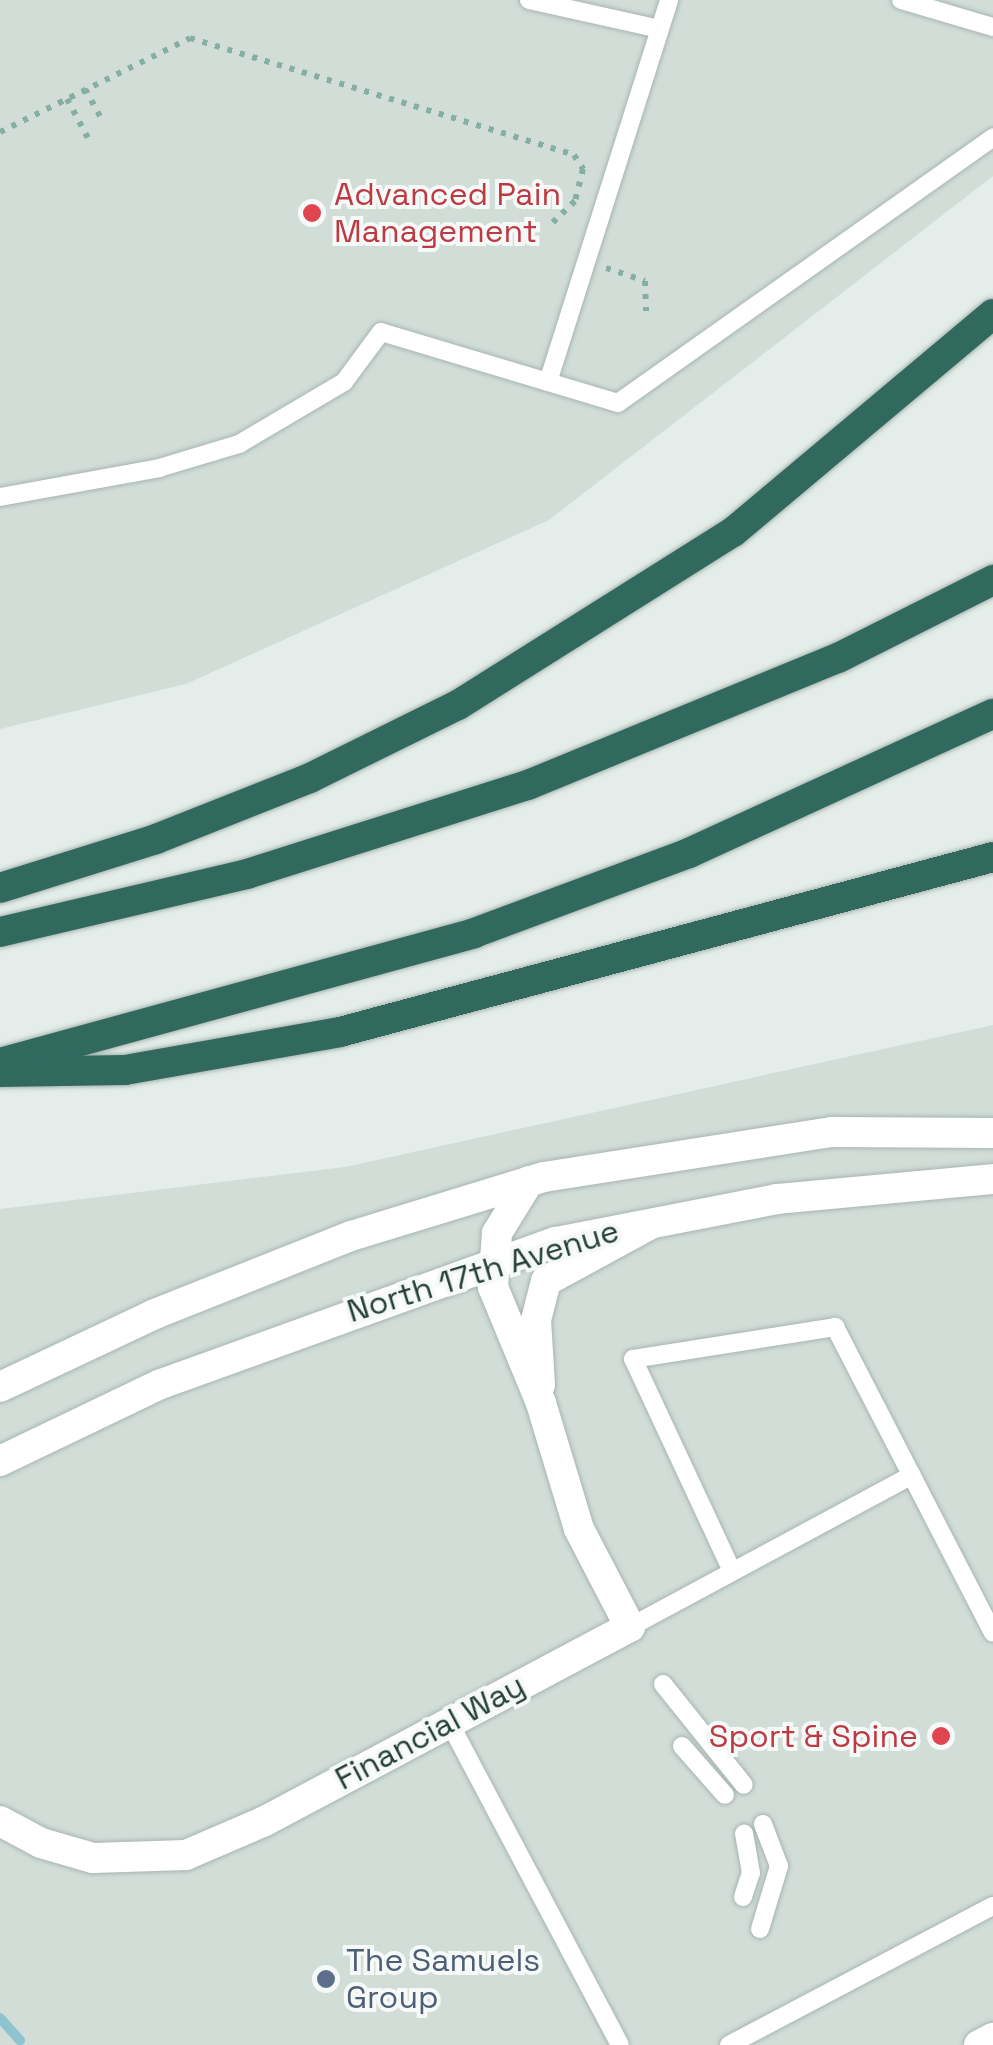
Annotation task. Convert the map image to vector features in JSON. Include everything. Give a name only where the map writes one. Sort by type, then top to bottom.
[{"type":"highway","points":[[0,888],[156,839],[293,784],[458,705],[733,532],[993,314]]},
{"type":"highway","points":[[0,932],[247,874],[528,785],[821,666],[993,580]]},
{"type":"highway","points":[[0,1062],[474,933],[704,846],[993,714]]},
{"type":"highway","points":[[0,1072],[125,1070],[356,1029],[993,858]]},
{"type":"main road","name":"North 17th Avenue","points":[[0,1387],[155,1314],[309,1252],[530,1181],[806,1135],[993,1133]]},
{"type":"main road","name":"North 17th Avenue","points":[[0,1461],[161,1384],[492,1262],[659,1218],[777,1199],[993,1179]]},
{"type":"main road","points":[[530,1181],[500,1226],[492,1262],[499,1308],[541,1403],[579,1529],[630,1626]]},
{"type":"main road","points":[[541,1403],[536,1320],[546,1281],[659,1218]]},
{"type":"main road","name":"Financial Way","points":[[0,1820],[73,1854],[120,1862],[176,1857],[246,1830],[630,1626]]},
{"type":"main road","points":[[980,2045],[993,2038]]},
{"type":"lane","points":[[529,0],[660,29]]},
{"type":"lane","points":[[548,382],[669,0]]},
{"type":"lane","points":[[902,0],[993,27]]},
{"type":"lane","points":[[0,496],[159,468],[239,444],[344,382],[381,332],[618,403],[993,136]]},
{"type":"lane","points":[[732,1571],[632,1359],[836,1326],[993,1632]]},
{"type":"lane","points":[[630,1626],[912,1476]]},
{"type":"lane","points":[[663,1684],[744,1785]]},
{"type":"lane","points":[[449,1722],[620,2045]]},
{"type":"lane","points":[[682,1746],[725,1795]]},
{"type":"lane","points":[[760,1928],[779,1866],[763,1824]]},
{"type":"lane","points":[[743,1897],[750,1872],[744,1834]]},
{"type":"lane","points":[[729,2045],[993,1906]]},
{"type":"path","points":[[0,132],[190,38],[574,155],[583,168],[577,196],[549,226]]},
{"type":"path","points":[[85,90],[103,122]]},
{"type":"path","points":[[67,99],[88,138]]},
{"type":"path","points":[[634,277],[644,281],[646,311]]},
{"type":"shaded area","points":[[0,0],[993,0],[993,176],[549,520],[186,684],[0,729]]},
{"type":"shaded area","points":[[993,1025],[993,2038],[979,2045],[0,2045],[0,1209],[345,1167]]},
{"type":"waterway","points":[[0,2018],[20,2040]]},
{"type":"place","name":"Advanced Pain Management","points":[[312,213]]},
{"type":"place","name":"Sport & Spine","points":[[941,1736]]},
{"type":"place","name":"The Samuels Group","points":[[326,1979]]}]
